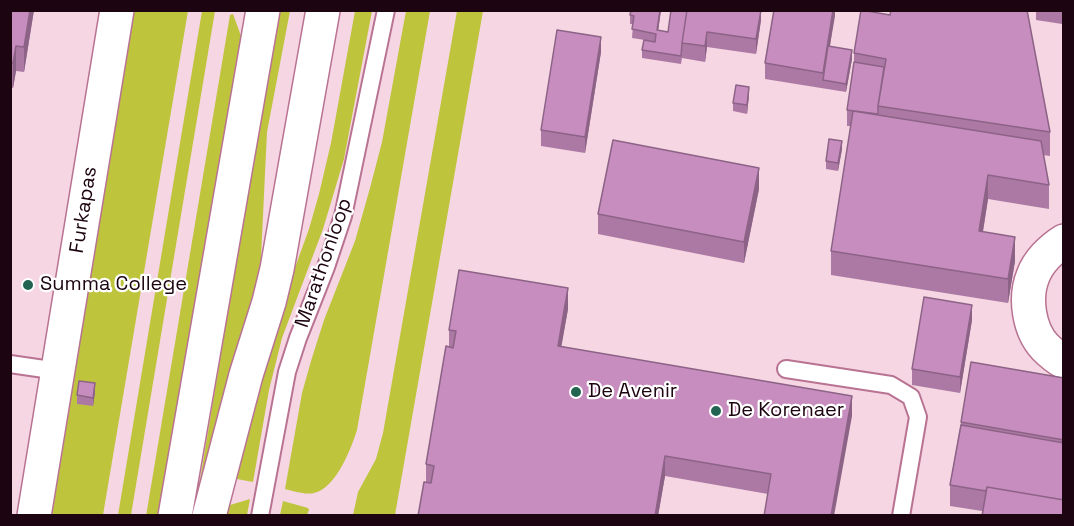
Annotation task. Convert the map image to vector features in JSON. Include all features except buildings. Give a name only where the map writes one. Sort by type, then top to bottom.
[{"type":"main road","name":"Furkapas","points":[[34,516],[117,10]]},
{"type":"main road","points":[[175,516],[263,10]]},
{"type":"main road","name":"Marathonloop","points":[[208,516],[277,269],[323,10]]},
{"type":"main road","points":[[1064,241],[1045,255],[1033,276],[1028,299],[1032,325],[1044,346],[1064,362]]},
{"type":"lane","name":"Marathonloop","points":[[260,516],[287,372],[343,216],[386,10]]},
{"type":"lane","points":[[10,364],[58,371]]},
{"type":"lane","points":[[786,369],[891,385],[911,397],[918,417],[901,516]]},
{"type":"shaded area","points":[[133,11],[188,11],[103,515],[52,516]]},
{"type":"shaded area","points":[[202,11],[215,11],[131,515],[118,515]]},
{"type":"shaded area","points":[[278,11],[290,11],[267,132],[260,278],[194,516]]},
{"type":"shaded area","points":[[355,11],[372,11],[344,159],[323,229],[282,338],[269,390],[253,482],[237,479],[227,482],[277,317],[309,229],[319,194],[331,143]]},
{"type":"shaded area","points":[[406,11],[430,11],[357,430],[342,467],[329,484],[314,493],[296,492],[285,489],[302,393],[324,320],[355,241],[370,188],[382,142]]},
{"type":"shaded area","points":[[457,11],[483,11],[395,515],[353,515],[358,492],[376,459],[383,433]]},
{"type":"shaded area","points":[[233,14],[241,36],[161,515],[146,516],[230,15]]},
{"type":"shaded area","points":[[250,499],[247,515],[218,516],[220,508]]},
{"type":"shaded area","points":[[283,501],[308,508],[307,515],[280,515]]},
{"type":"place","name":"Summa College","points":[[28,285]]},
{"type":"place","name":"De Avenir","points":[[576,392]]},
{"type":"place","name":"De Korenaer","points":[[716,411]]}]
